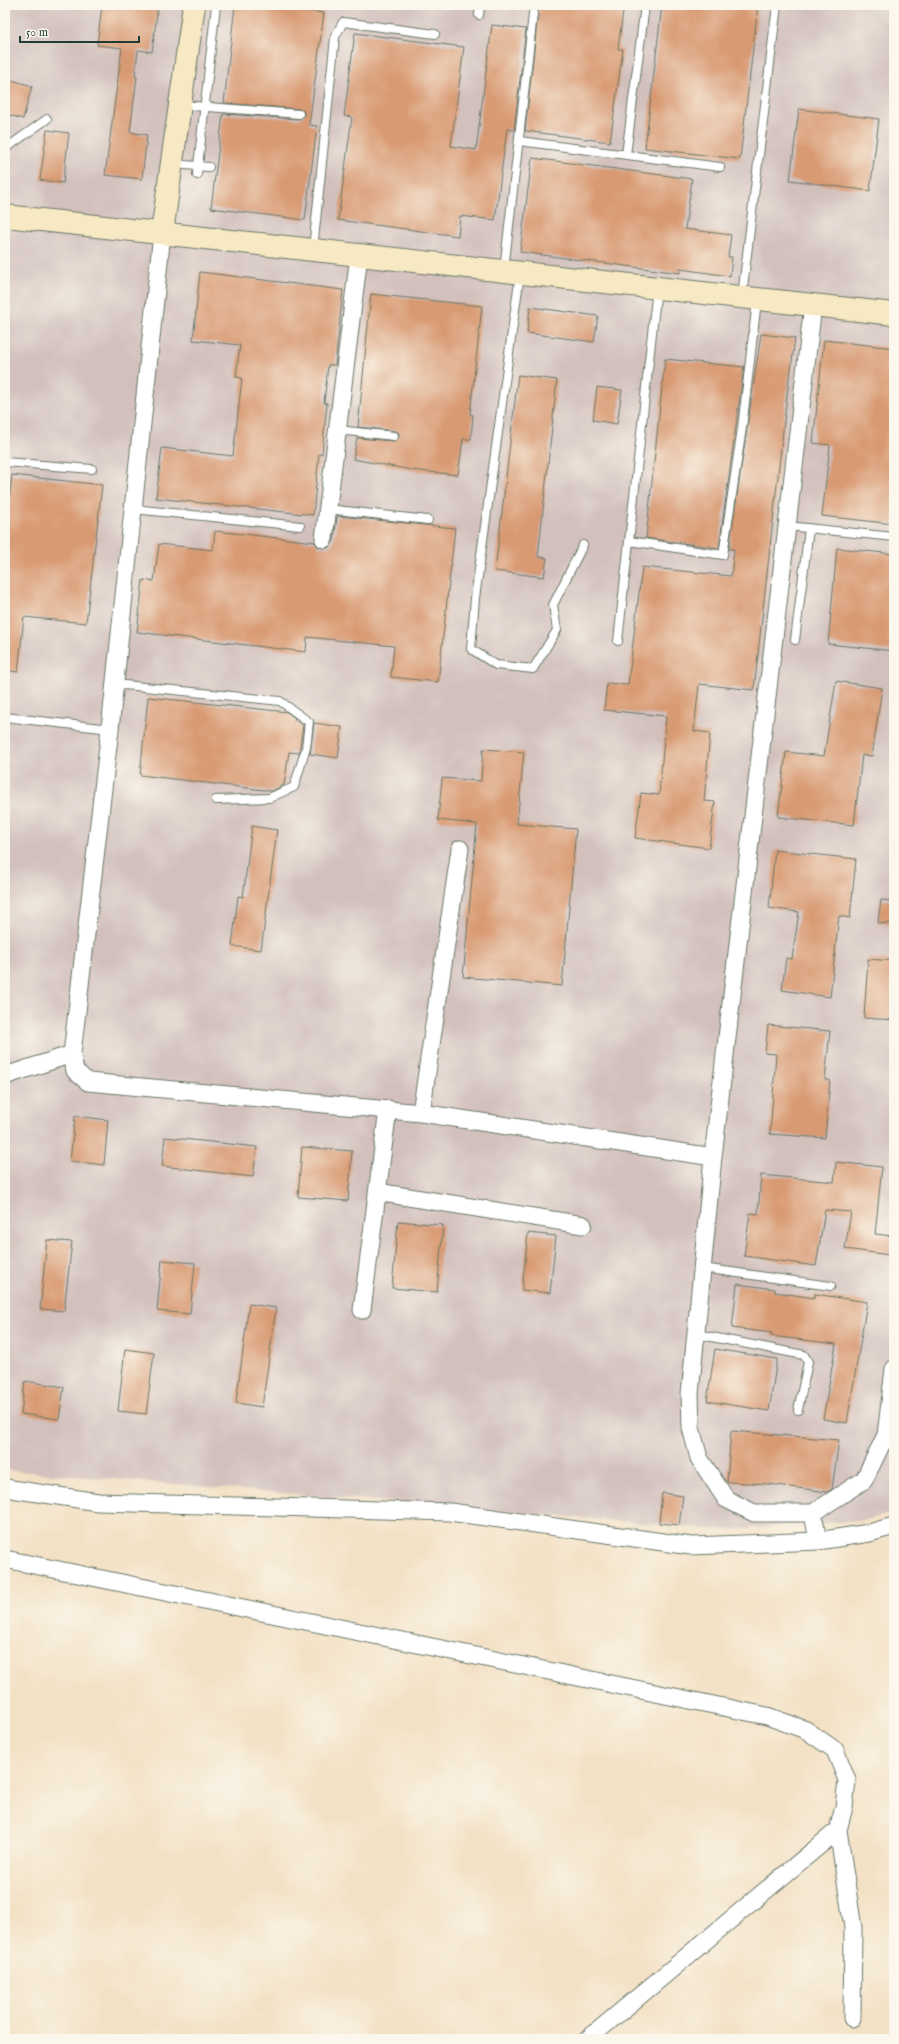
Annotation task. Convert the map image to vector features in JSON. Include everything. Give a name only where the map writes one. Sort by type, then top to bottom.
[{"type":"street","points":[[194,5],[162,233],[110,729],[72,1054],[75,1071],[88,1082],[421,1113],[713,1158]]},
{"type":"street","points":[[5,216],[894,314]]},
{"type":"street","points":[[324,539],[359,255]]},
{"type":"street","points":[[813,305],[713,1158],[702,1268],[690,1394],[691,1428],[699,1458],[726,1499],[754,1512],[813,1513],[864,1480],[886,1435],[894,1368]]},
{"type":"street","points":[[421,1113],[460,849]]},
{"type":"street","points":[[5,1076],[72,1054]]},
{"type":"street","points":[[362,1310],[388,1109]]},
{"type":"street","points":[[378,1192],[583,1226]]},
{"type":"street","points":[[5,1488],[98,1502],[450,1512],[690,1546],[818,1541],[869,1533],[894,1526]]},
{"type":"street","points":[[813,1513],[818,1541]]},
{"type":"street","points":[[5,1559],[767,1716],[806,1730],[836,1750],[847,1780],[844,1807],[838,1830],[853,1928],[852,2018]]},
{"type":"street","points":[[588,2039],[838,1830]]},
{"type":"lane","points":[[197,175],[216,5]]},
{"type":"lane","points":[[479,15],[480,5]]},
{"type":"lane","points":[[534,5],[519,140],[512,272],[475,598],[471,649],[496,665],[533,669],[557,630],[553,604],[583,545]]},
{"type":"lane","points":[[626,154],[645,5]]},
{"type":"lane","points":[[629,541],[723,555],[742,428],[750,298],[778,5]]},
{"type":"lane","points":[[313,250],[335,37],[343,22],[435,34]]},
{"type":"lane","points":[[180,105],[299,114]]},
{"type":"lane","points":[[5,149],[47,119]]},
{"type":"lane","points":[[519,140],[720,167]]},
{"type":"lane","points":[[172,164],[209,167]]},
{"type":"lane","points":[[618,641],[657,288]]},
{"type":"lane","points":[[337,430],[394,436]]},
{"type":"lane","points":[[5,462],[92,469]]},
{"type":"lane","points":[[327,508],[428,520]]},
{"type":"lane","points":[[133,509],[300,526]]},
{"type":"lane","points":[[787,526],[894,537]]},
{"type":"lane","points":[[795,640],[809,528]]},
{"type":"lane","points":[[114,684],[280,701],[309,722],[306,748],[294,787],[269,798],[216,800]]},
{"type":"lane","points":[[5,717],[110,729]]},
{"type":"lane","points":[[702,1268],[831,1286]]},
{"type":"lane","points":[[696,1334],[804,1355],[808,1362],[798,1410]]},
{"type":"shaded area","points":[[5,5],[894,5],[894,1513],[865,1520],[726,1530],[5,1470]]},
{"type":"building","points":[[102,5],[158,6],[152,52],[138,50],[135,76],[137,77],[130,132],[147,135],[142,179],[105,175],[122,48],[97,45]]},
{"type":"building","points":[[235,5],[260,5],[324,13],[309,125],[317,126],[305,220],[211,208],[223,114],[299,119],[304,115],[304,111],[299,109],[224,103]]},
{"type":"building","points":[[539,5],[624,5],[618,49],[623,49],[610,142],[525,131]]},
{"type":"building","points":[[662,5],[758,5],[740,159],[645,148]]},
{"type":"building","points":[[492,25],[526,29],[514,130],[507,129],[495,220],[460,216],[458,236],[338,220],[352,117],[344,116],[355,33],[464,47],[451,146],[476,150]]},
{"type":"building","points":[[5,78],[32,86],[23,119],[5,114]]},
{"type":"building","points":[[799,109],[879,119],[870,191],[790,180]]},
{"type":"building","points":[[47,130],[69,133],[63,183],[40,180]]},
{"type":"building","points":[[532,158],[692,179],[685,229],[731,235],[728,257],[732,257],[730,276],[680,269],[680,273],[520,252]]},
{"type":"building","points":[[200,272],[343,290],[335,365],[328,365],[324,403],[327,403],[322,454],[319,454],[313,515],[156,498],[162,448],[233,456],[242,378],[236,377],[240,345],[193,340]]},
{"type":"building","points":[[371,294],[482,306],[470,414],[473,415],[471,439],[463,439],[458,475],[411,470],[353,459],[357,438],[393,441],[399,437],[399,433],[395,431],[358,427]]},
{"type":"building","points":[[530,307],[598,316],[594,342],[527,333]]},
{"type":"building","points":[[761,334],[795,338],[789,377],[754,690],[699,684],[694,731],[710,733],[704,801],[715,802],[709,848],[635,838],[641,793],[659,795],[666,716],[604,710],[607,683],[628,685],[642,567],[731,576],[734,549],[729,549]]},
{"type":"building","points":[[824,340],[894,348],[894,524],[822,516],[830,445],[813,443]]},
{"type":"building","points":[[665,359],[744,367],[719,548],[646,538]]},
{"type":"building","points":[[518,375],[557,380],[538,557],[547,558],[544,577],[495,571]]},
{"type":"building","points":[[597,387],[622,390],[617,424],[593,420]]},
{"type":"building","points":[[12,475],[102,485],[86,623],[24,617],[18,672],[5,670],[5,537]]},
{"type":"building","points":[[337,516],[455,528],[438,682],[391,677],[394,646],[307,637],[306,652],[137,632],[143,580],[154,581],[159,544],[213,550],[215,531],[315,542],[318,547],[328,548],[334,541]]},
{"type":"building","points":[[837,548],[894,554],[894,651],[828,644]]},
{"type":"building","points":[[836,681],[882,688],[872,756],[862,755],[854,825],[778,817],[786,752],[824,756]]},
{"type":"building","points":[[148,697],[287,712],[295,718],[294,720],[303,725],[299,753],[289,752],[284,785],[272,791],[140,775]]},
{"type":"building","points":[[314,723],[342,727],[338,758],[310,754]]},
{"type":"building","points":[[483,749],[524,752],[517,824],[576,829],[562,986],[463,977],[477,824],[438,820],[442,778],[481,781]]},
{"type":"building","points":[[252,826],[277,830],[261,950],[232,946],[238,896],[243,897]]},
{"type":"building","points":[[775,850],[856,859],[850,918],[839,916],[830,997],[782,990],[786,958],[792,959],[799,912],[769,908]]},
{"type":"building","points":[[881,900],[894,901],[894,924],[878,923]]},
{"type":"building","points":[[868,959],[894,961],[894,1020],[864,1018]]},
{"type":"building","points":[[768,1025],[830,1031],[825,1080],[830,1080],[825,1138],[770,1134],[776,1054],[765,1053]]},
{"type":"building","points":[[75,1116],[108,1120],[104,1165],[70,1161]]},
{"type":"building","points":[[165,1137],[257,1147],[253,1177],[162,1166]]},
{"type":"building","points":[[302,1147],[352,1151],[348,1201],[298,1197]]},
{"type":"building","points":[[836,1162],[882,1167],[875,1234],[892,1236],[890,1255],[845,1249],[851,1212],[825,1210],[816,1266],[744,1256],[750,1213],[758,1214],[761,1175],[834,1182]]},
{"type":"building","points":[[398,1221],[443,1225],[437,1292],[392,1288]]},
{"type":"building","points":[[528,1233],[556,1236],[550,1293],[522,1290]]},
{"type":"building","points":[[47,1240],[72,1242],[64,1311],[40,1309]]},
{"type":"building","points":[[162,1260],[195,1263],[190,1314],[157,1311]]},
{"type":"building","points":[[737,1284],[775,1289],[775,1292],[814,1298],[815,1294],[867,1302],[847,1423],[823,1419],[836,1344],[771,1336],[772,1333],[732,1328]]},
{"type":"building","points":[[249,1304],[276,1308],[262,1407],[236,1403]]},
{"type":"building","points":[[125,1349],[154,1353],[146,1414],[118,1411]]},
{"type":"building","points":[[715,1349],[777,1359],[769,1411],[707,1401]]},
{"type":"building","points":[[25,1381],[64,1387],[59,1419],[21,1414]]},
{"type":"building","points":[[731,1431],[839,1440],[832,1489],[827,1492],[769,1484],[727,1482]]},
{"type":"building","points":[[662,1493],[683,1496],[679,1525],[659,1523]]}]
